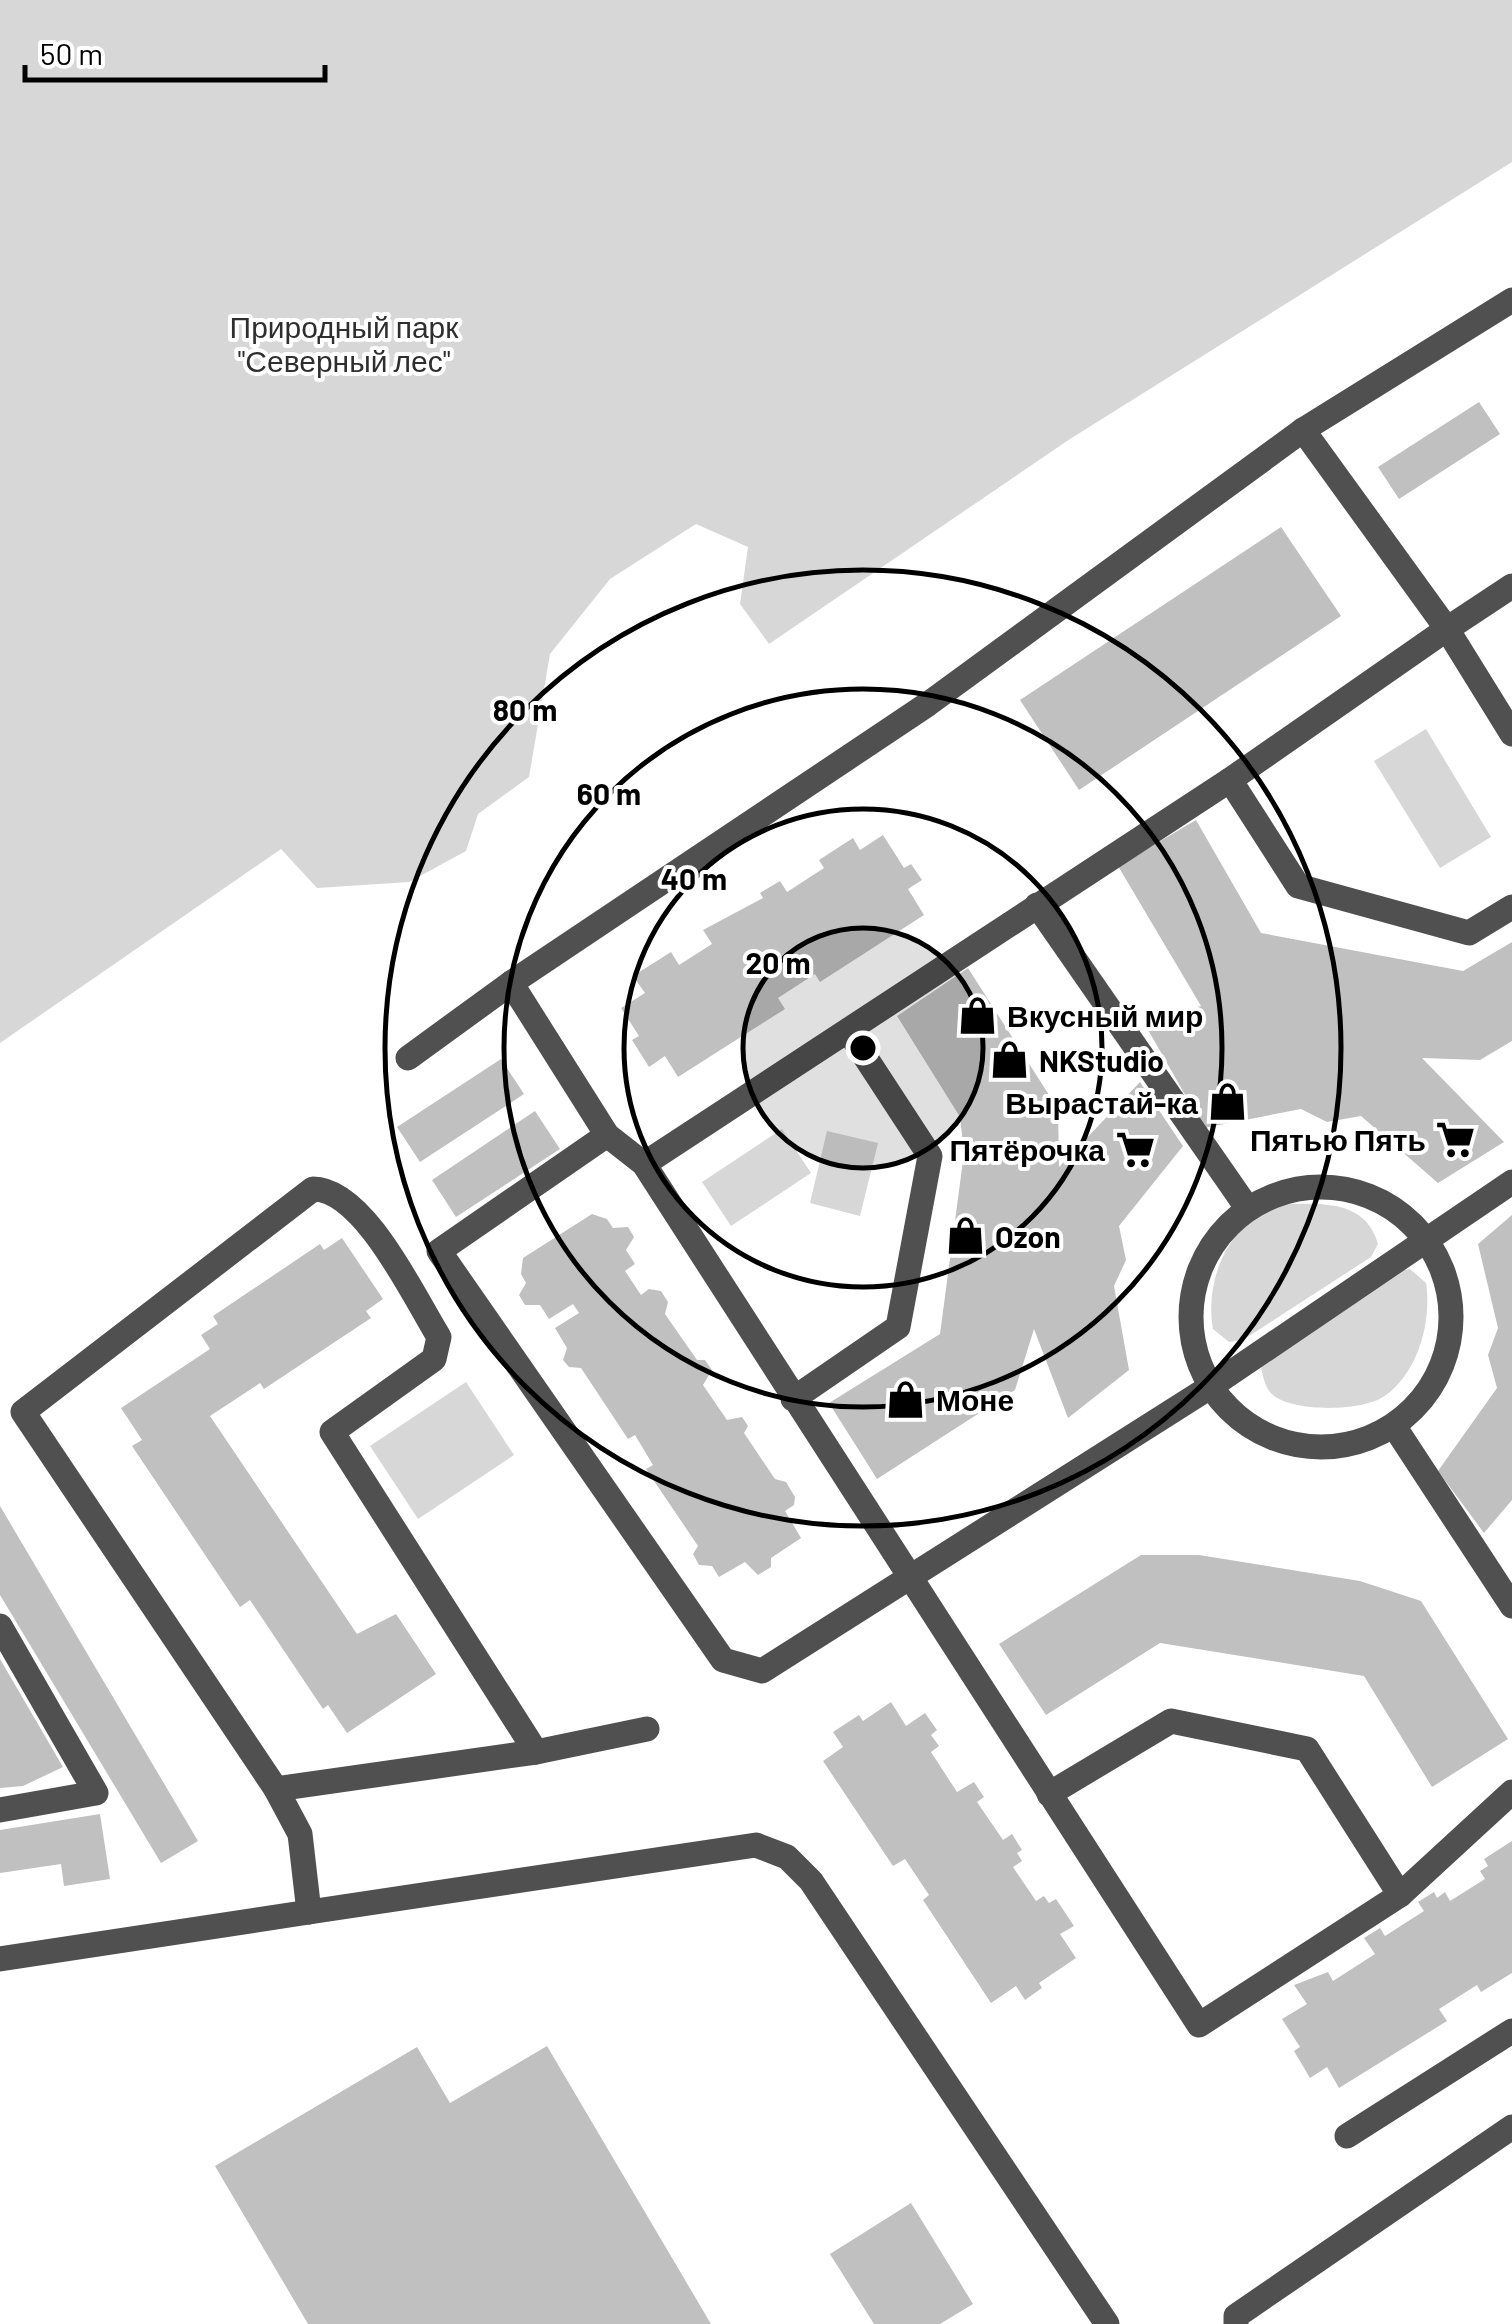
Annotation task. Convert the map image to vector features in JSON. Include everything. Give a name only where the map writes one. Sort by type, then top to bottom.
[{"type":"street","points":[[408,1058],[511,983],[928,704],[1303,430],[1510,304]]},
{"type":"street","points":[[1303,430],[1447,629],[1512,734]]},
{"type":"street","points":[[644,1164],[1230,780],[1512,586]]},
{"type":"street","points":[[1230,780],[1298,886],[1469,933],[1512,907]]},
{"type":"street","points":[[1037,905],[1248,1209]]},
{"type":"street","points":[[511,983],[606,1135],[644,1164],[1199,2025],[1400,1896],[1512,1792]]},
{"type":"street","points":[[793,1399],[898,1327],[930,1156],[849,1032]]},
{"type":"street","points":[[606,1135],[439,1251],[723,1660],[762,1671],[1210,1387],[1512,1182]]},
{"type":"street","points":[[1324,1186],[1364,1194],[1400,1213],[1428,1241],[1446,1279],[1452,1320],[1444,1361],[1424,1398],[1394,1426],[1356,1443],[1314,1448],[1287,1442],[1238,1418],[1210,1387],[1194,1350],[1191,1310],[1196,1284],[1219,1237],[1248,1209],[1284,1192],[1324,1186]]},
{"type":"street","points":[[309,1912],[300,1834],[276,1788],[23,1412],[313,1189],[326,1189],[353,1205],[439,1336],[434,1359],[332,1432],[536,1752]]},
{"type":"street","points":[[1394,1426],[1512,1606]]},
{"type":"street","points":[[0,1626],[96,1793],[0,1810]]},
{"type":"street","points":[[1050,1794],[1171,1721],[1307,1749],[1400,1896]]},
{"type":"street","points":[[276,1788],[536,1752],[648,1729]]},
{"type":"street","points":[[0,1959],[756,1845],[786,1857],[811,1880],[1106,2324]]},
{"type":"street","points":[[1346,2136],[1512,2031]]},
{"type":"street","points":[[1236,2324],[1236,2316],[1512,2127]]},
{"type":"green space","name":"Природный парк \"Северный лес\"","points":[[0,0],[1512,0],[1512,162],[1070,439],[769,644],[740,604],[748,547],[696,524],[610,579],[550,654],[529,777],[478,814],[466,851],[409,882],[317,888],[281,849],[0,1043]]},
{"type":"green space","points":[[1426,729],[1491,837],[1440,868],[1374,761]]},
{"type":"green space","points":[[782,1129],[811,1173],[731,1226],[702,1182]]},
{"type":"green space","points":[[827,1131],[878,1143],[860,1216],[810,1203]]},
{"type":"green space","points":[[1279,1204],[1324,1205],[1352,1211],[1372,1229],[1378,1244],[1371,1257],[1243,1340],[1229,1342],[1213,1329],[1211,1309],[1217,1272],[1234,1238],[1247,1224]]},
{"type":"green space","points":[[1410,1269],[1426,1283],[1424,1329],[1407,1373],[1386,1395],[1362,1405],[1330,1408],[1298,1405],[1271,1393],[1261,1368],[1268,1354],[1396,1271]]},
{"type":"green space","points":[[466,1382],[514,1455],[418,1519],[370,1446]]},
{"type":"building","points":[[1479,402],[1500,434],[1399,499],[1378,467]]},
{"type":"building","points":[[1281,527],[1341,616],[1079,790],[1020,700]]},
{"type":"building","points":[[1196,820],[1261,933],[1463,971],[1512,942],[1512,1041],[1480,1060],[1422,1058],[1504,1142],[1438,1183],[1361,1116],[1327,1122],[1301,1109],[1204,1128],[1143,1021],[1201,1006],[1118,866]]},
{"type":"building","points":[[883,835],[904,868],[911,864],[922,880],[908,889],[924,915],[820,982],[815,974],[778,998],[785,1009],[678,1077],[665,1056],[649,1067],[632,1040],[639,1036],[621,1008],[645,993],[633,976],[671,952],[679,965],[712,944],[703,930],[763,898],[760,893],[780,881],[787,892],[824,868],[819,860],[853,838],[860,850]]},
{"type":"building","points":[[968,968],[1058,1109],[1059,1167],[1140,1082],[1183,1146],[1119,1226],[1126,1260],[1114,1286],[1129,1370],[1068,1418],[1034,1329],[1015,1390],[877,1479],[829,1403],[940,1334],[964,1153],[960,1117],[897,1016]]},
{"type":"building","points":[[501,1059],[524,1094],[420,1162],[397,1127]]},
{"type":"building","points":[[535,1111],[560,1149],[456,1217],[432,1180]]},
{"type":"building","points":[[592,1214],[607,1219],[613,1228],[628,1227],[634,1237],[626,1250],[635,1264],[625,1271],[641,1295],[649,1289],[661,1291],[668,1302],[665,1314],[697,1360],[705,1360],[712,1370],[703,1385],[727,1420],[742,1417],[748,1426],[744,1433],[775,1479],[786,1482],[795,1497],[794,1505],[785,1511],[801,1538],[771,1558],[771,1567],[758,1575],[745,1562],[719,1577],[712,1566],[699,1565],[693,1554],[698,1546],[646,1469],[653,1465],[635,1435],[628,1439],[581,1368],[569,1367],[563,1360],[567,1348],[555,1328],[579,1313],[573,1304],[549,1319],[540,1305],[525,1305],[519,1295],[526,1283],[521,1274],[523,1258]]},
{"type":"building","points":[[1512,1215],[1512,1500],[1484,1533],[1438,1471],[1497,1388],[1488,1355],[1498,1328],[1478,1244]]},
{"type":"building","points":[[342,1238],[383,1299],[366,1311],[371,1318],[264,1389],[260,1383],[210,1416],[357,1634],[396,1614],[436,1674],[347,1733],[328,1705],[323,1709],[250,1600],[240,1607],[132,1446],[142,1440],[121,1408],[210,1349],[201,1335],[218,1324],[213,1316],[320,1244],[324,1250]]},
{"type":"building","points":[[0,1506],[198,1841],[161,1863],[0,1595]]},
{"type":"building","points":[[1141,1555],[1199,1555],[1360,1581],[1421,1601],[1508,1739],[1432,1787],[1364,1676],[1160,1643],[1046,1715],[999,1644]]},
{"type":"building","points":[[0,1659],[63,1767],[23,1786],[0,1788]]},
{"type":"building","points":[[891,1702],[906,1726],[925,1713],[937,1730],[931,1735],[939,1746],[931,1752],[957,1792],[974,1782],[984,1797],[977,1802],[1003,1840],[1012,1834],[1022,1850],[1017,1853],[1022,1861],[1013,1867],[1036,1901],[1044,1896],[1049,1903],[1056,1899],[1074,1926],[1060,1934],[1076,1958],[1039,1983],[1042,1988],[1025,2000],[1016,1986],[991,2003],[923,1900],[929,1895],[905,1859],[893,1866],[823,1761],[843,1747],[833,1732],[859,1715],[863,1721]]},
{"type":"building","points":[[100,1814],[110,1879],[64,1886],[61,1864],[0,1873],[0,1830]]},
{"type":"building","points":[[1512,1841],[1512,1973],[1481,1992],[1477,1985],[1439,2009],[1447,2021],[1339,2088],[1327,2067],[1310,2078],[1294,2051],[1300,2047],[1282,2019],[1307,2004],[1294,1985],[1328,1972],[1333,1981],[1375,1954],[1364,1938],[1380,1928],[1385,1936],[1424,1911],[1418,1902],[1434,1892],[1437,1898],[1445,1892],[1450,1901],[1485,1879],[1480,1871],[1488,1866],[1484,1859]]},
{"type":"building","points":[[547,2046],[711,2324],[308,2324],[215,2166],[417,2047],[450,2103]]},
{"type":"building","points":[[911,2203],[973,2304],[940,2324],[874,2324],[830,2254]]},
{"type":"place","name":"Вкусный мир","points":[[977,1015]]},
{"type":"place","name":"NKStudio","points":[[1009,1060]]},
{"type":"place","name":"Вырастай-ка","points":[[1228,1102]]},
{"type":"place","name":"Пятью Пять","points":[[1456,1139]]},
{"type":"place","name":"Пятёрочка","points":[[1135,1149]]},
{"type":"place","name":"Ozon","points":[[965,1236]]},
{"type":"place","name":"Моне","points":[[906,1399]]}]
